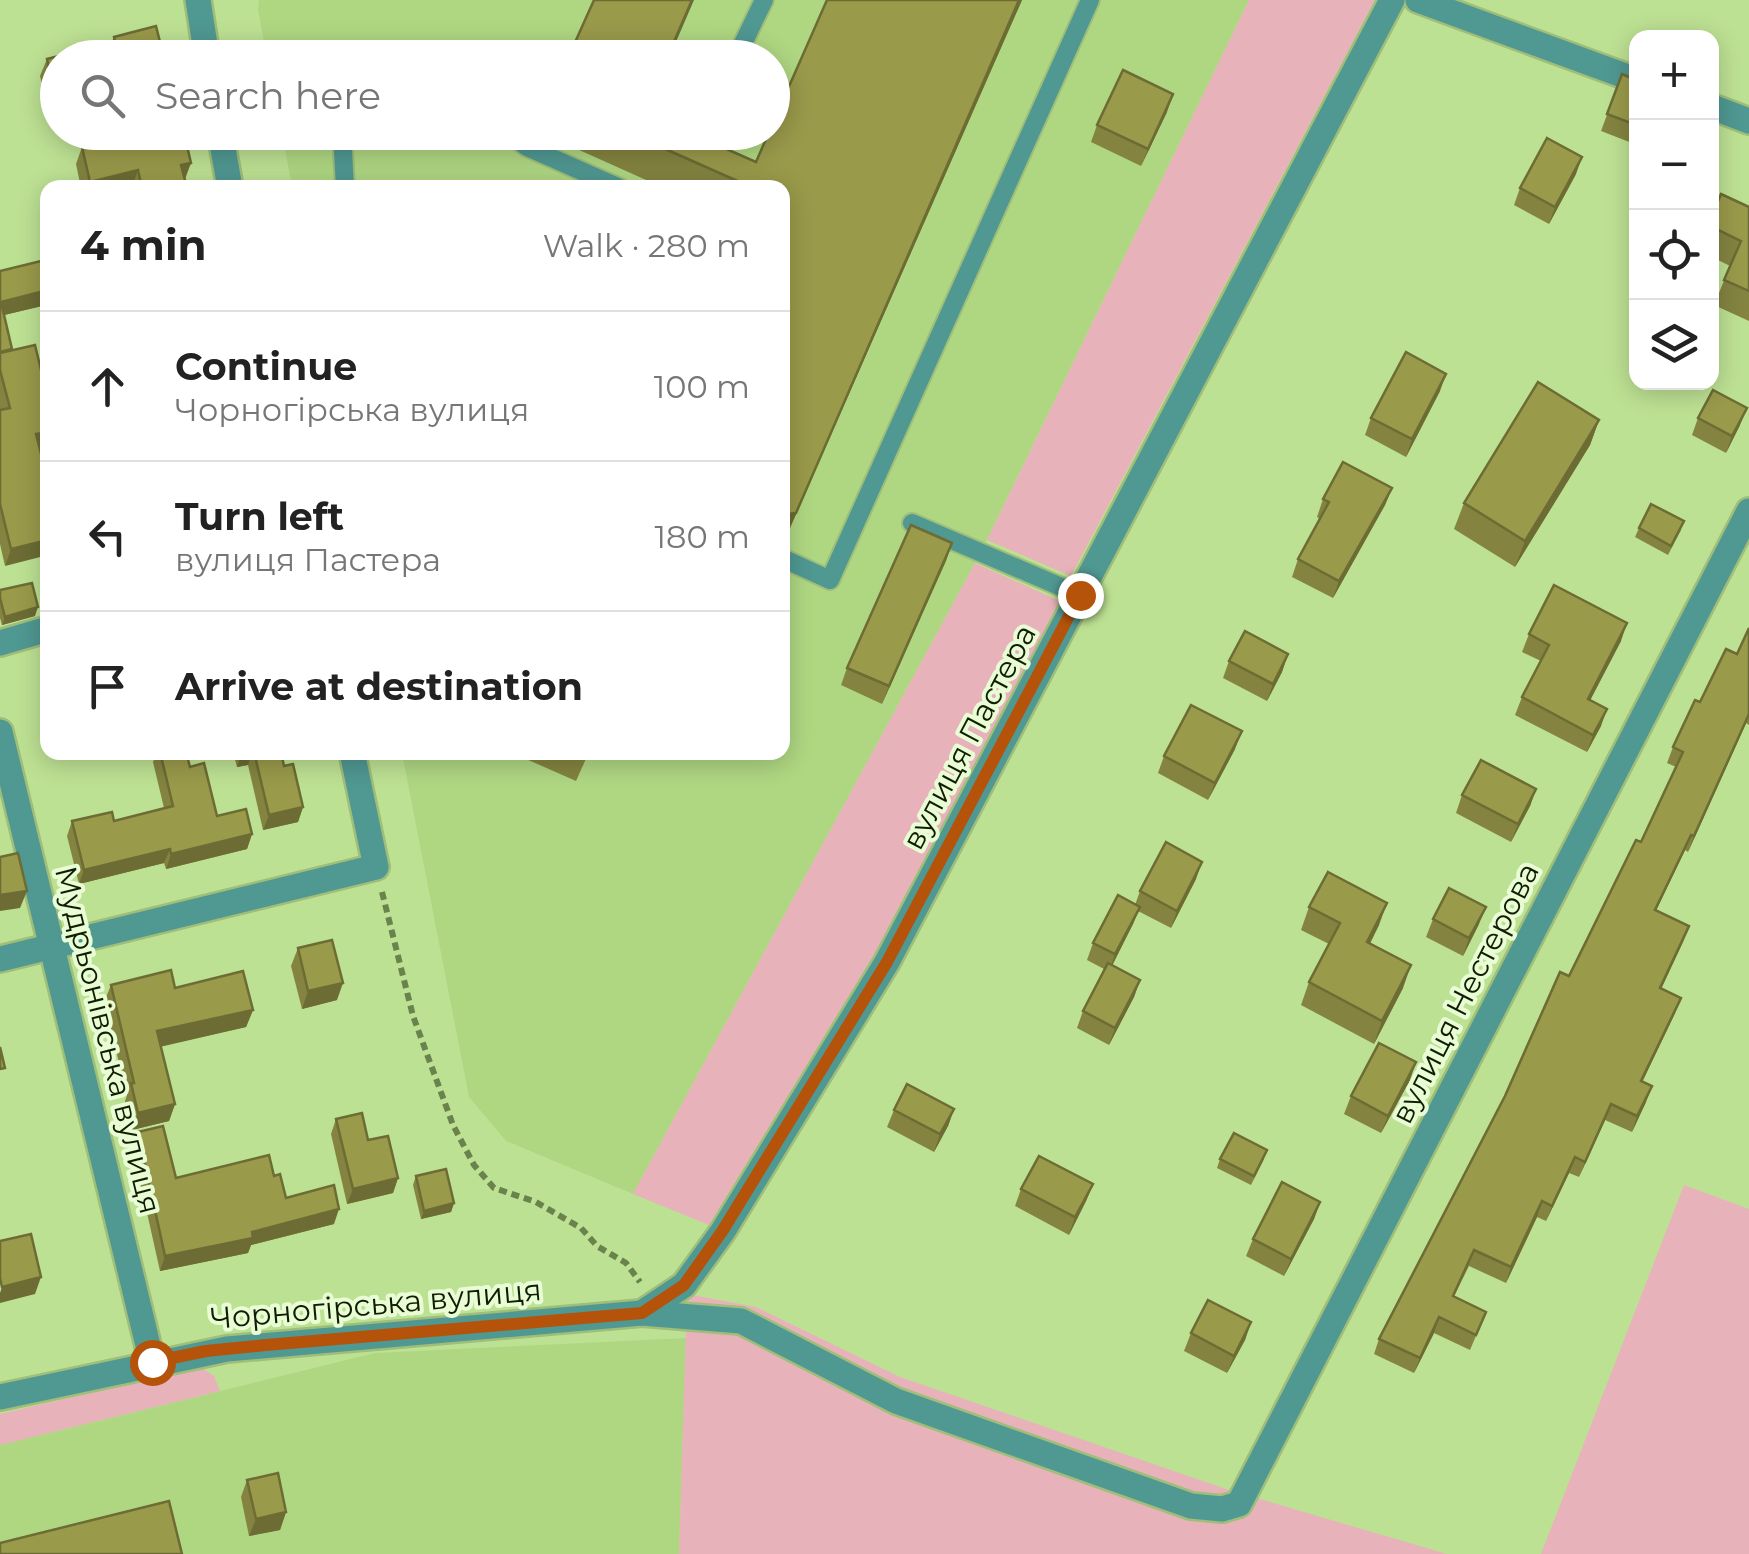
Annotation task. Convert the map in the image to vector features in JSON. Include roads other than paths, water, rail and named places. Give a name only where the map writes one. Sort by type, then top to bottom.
[{"type":"street","points":[[198,0],[205,40]]},
{"type":"street","name":"вулиця Пастера","points":[[642,1313],[684,1285],[723,1230],[887,962],[1392,0]]},
{"type":"street","points":[[1418,0],[1629,77]]},
{"type":"street","points":[[1719,110],[1749,121]]},
{"type":"street","points":[[223,150],[229,180]]},
{"type":"street","name":"вулиця Нестерова","points":[[1239,1504],[1749,510]]},
{"type":"street","points":[[0,642],[40,630]]},
{"type":"street","name":"Мудрьонівська вулиця","points":[[0,732],[152,1362]]},
{"type":"street","points":[[0,959],[376,867],[354,760]]},
{"type":"street","name":"Чорногірська вулиця","points":[[0,1396],[206,1351],[642,1313],[742,1322],[896,1401],[1191,1506],[1222,1508],[1239,1504]]},
{"type":"lane","points":[[745,40],[764,0]]},
{"type":"lane","points":[[790,562],[830,580],[1090,0]]},
{"type":"lane","points":[[343,150],[345,180]]},
{"type":"lane","points":[[535,150],[602,180]]},
{"type":"lane","points":[[683,168],[692,150]]},
{"type":"lane","points":[[912,523],[1080,595]]}]
